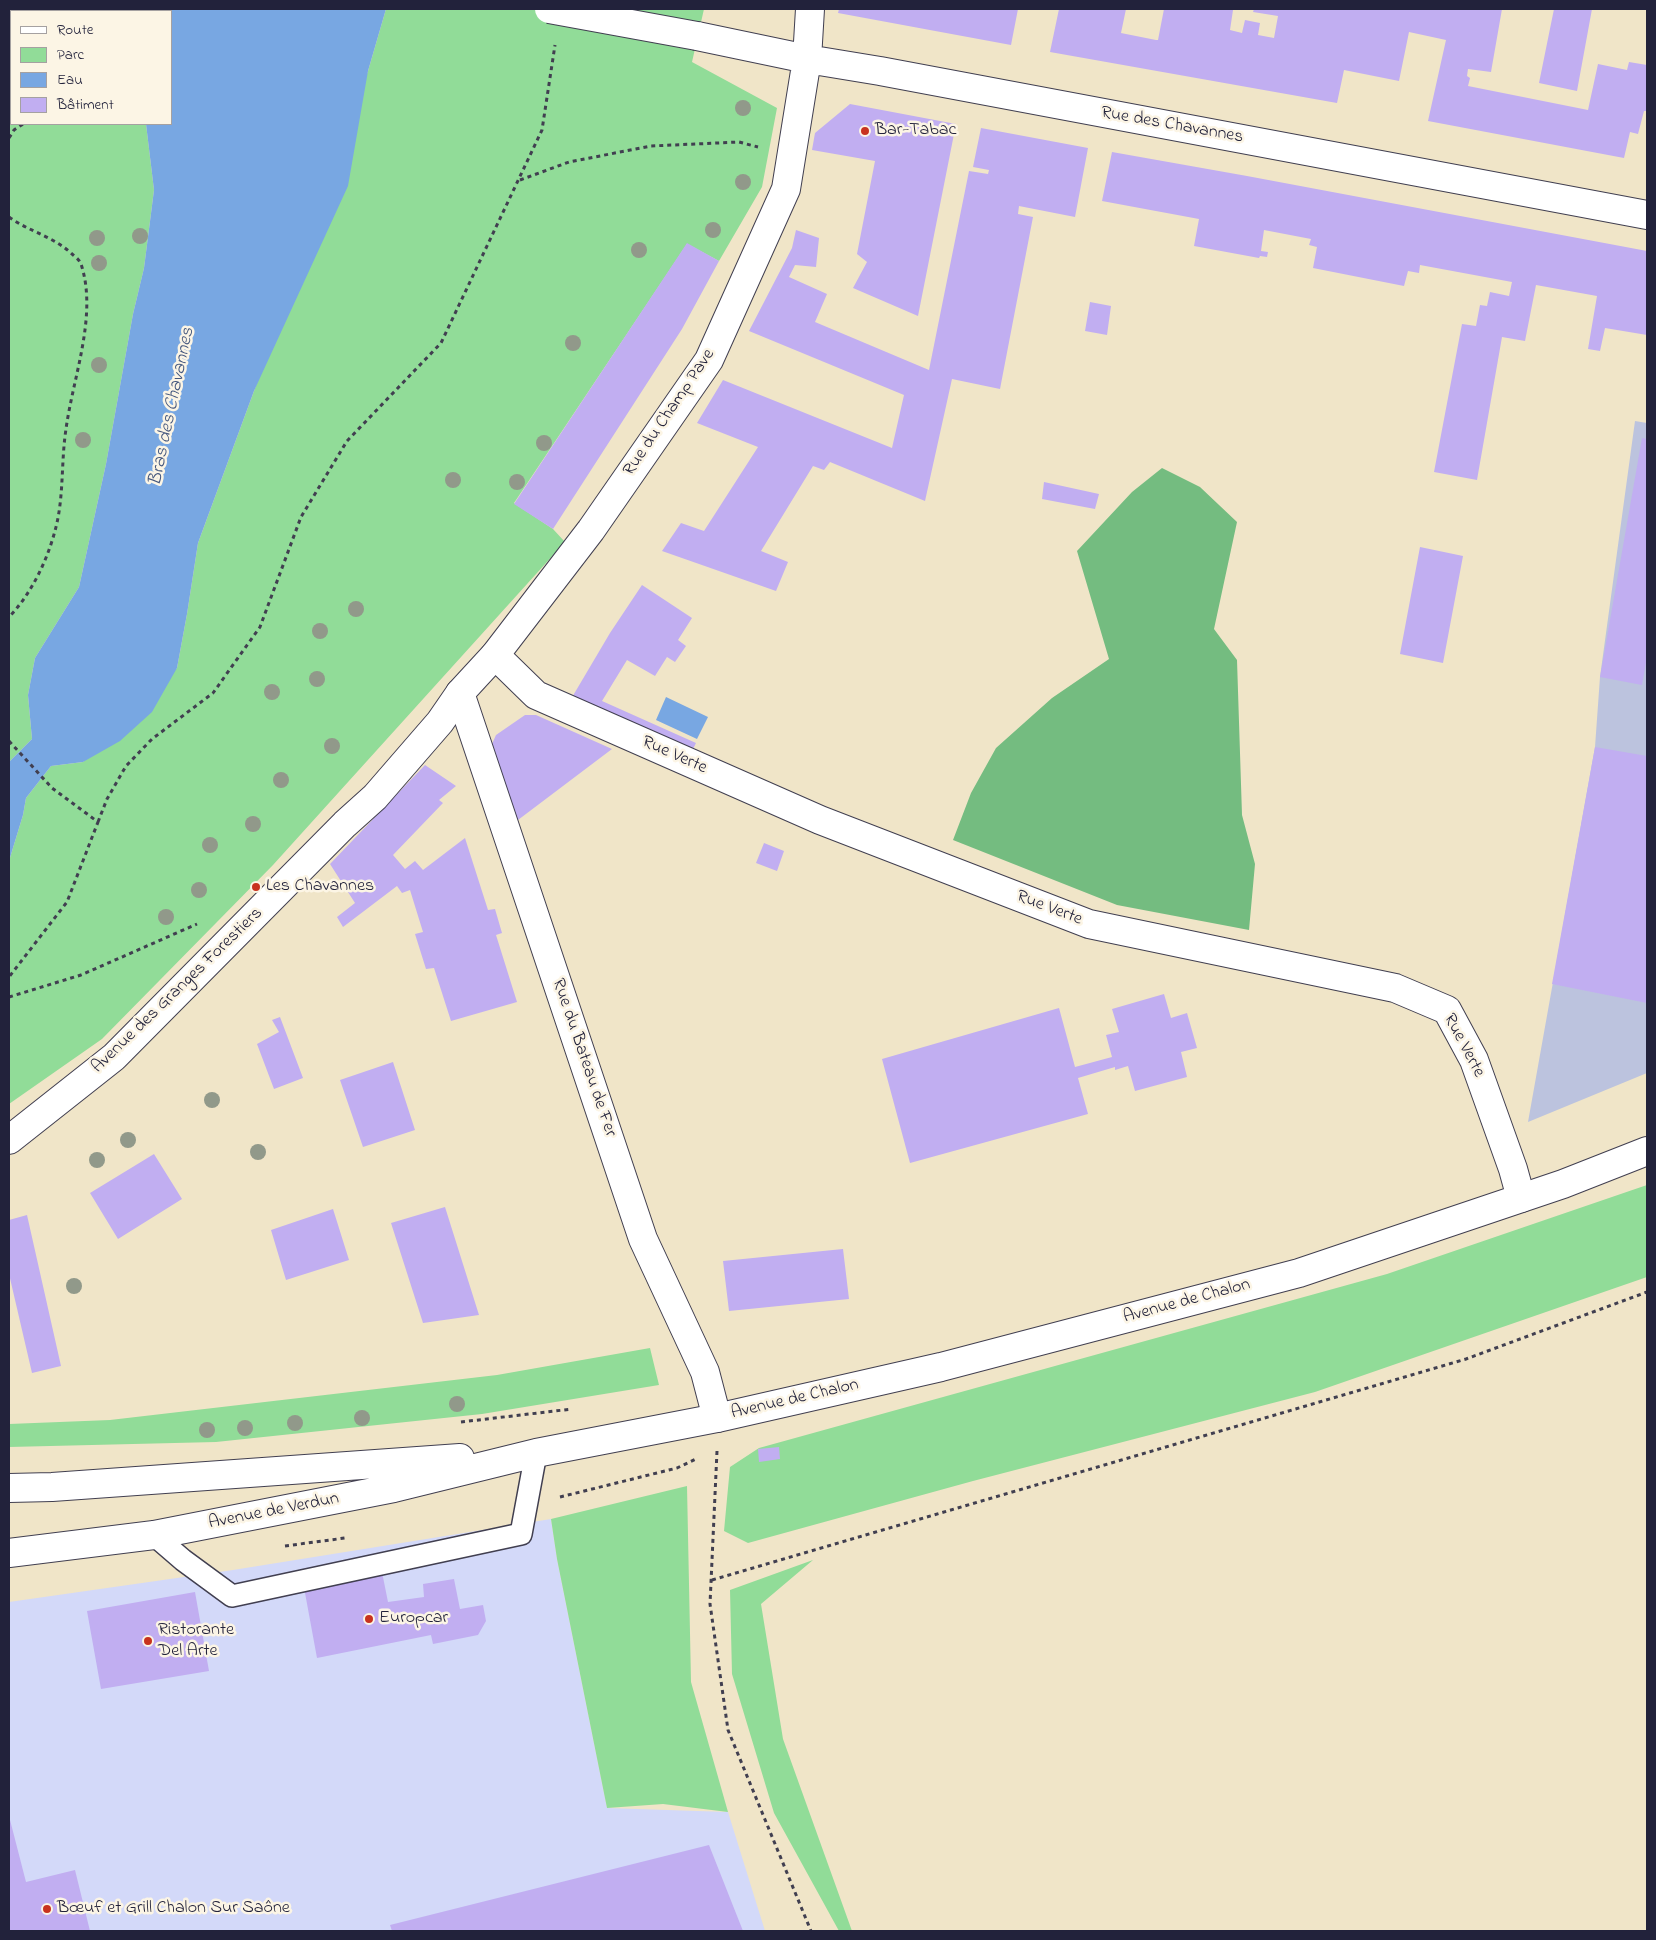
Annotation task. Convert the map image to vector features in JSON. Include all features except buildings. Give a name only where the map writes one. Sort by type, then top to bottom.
[{"type":"street","name":"Rue des Chavannes","points":[[549,9],[698,36],[807,59],[880,70],[1647,215]]},
{"type":"street","name":"Rue du Champ Pave","points":[[440,722],[460,694],[495,654],[591,530],[709,360],[786,189],[807,59],[810,9]]},
{"type":"street","name":"Rue Verte","points":[[495,654],[536,695],[820,820],[1089,924],[1395,988],[1447,1010],[1474,1060],[1513,1169],[1521,1198]]},
{"type":"street","name":"Rue du Bateau de Fer","points":[[460,694],[643,1239],[705,1372],[717,1418]]},
{"type":"street","name":"Avenue des Granges Forestiers","points":[[9,1140],[114,1057],[345,824],[375,797],[440,722]]},
{"type":"street","name":"Avenue de Chalon","points":[[717,1418],[941,1367],[1299,1273],[1563,1184],[1647,1150]]},
{"type":"street","name":"Avenue de Verdun","points":[[9,1553],[154,1535],[394,1488],[536,1453],[717,1418]]},
{"type":"street","name":"Avenue de Verdun","points":[[9,1488],[208,1477],[536,1453]]},
{"type":"lane","points":[[154,1535],[183,1560],[232,1596],[521,1534],[528,1505],[536,1453]]},
{"type":"path","points":[[9,978],[66,902],[107,799],[126,766],[152,739],[212,694],[260,628],[302,517],[347,441],[440,343],[520,180],[542,130],[557,37]]},
{"type":"path","points":[[9,138],[14,130],[22,125]]},
{"type":"path","points":[[520,180],[569,162],[651,146],[739,142],[792,157]]},
{"type":"path","points":[[9,216],[59,243],[80,262],[88,301],[82,345],[65,430],[61,499],[56,528],[44,564],[18,607],[9,617]]},
{"type":"path","points":[[9,741],[52,788],[98,822]]},
{"type":"path","points":[[9,997],[81,975],[198,924]]},
{"type":"path","points":[[712,1580],[1466,1358],[1647,1292]]},
{"type":"path","points":[[709,1451],[717,1446],[710,1604],[728,1730],[811,1931]]},
{"type":"path","points":[[528,1505],[677,1468],[702,1456]]},
{"type":"path","points":[[278,1547],[354,1537]]},
{"type":"shaded area","points":[[1635,421],[1647,423],[1647,1073],[1528,1122],[1595,747],[1600,677]]},
{"type":"shaded area","points":[[551,1519],[557,1559],[607,1808],[728,1812],[765,1931],[9,1931],[9,1602],[233,1570]]},
{"type":"green space","points":[[9,9],[140,9],[10,10],[10,125],[146,125],[154,190],[144,268],[133,314],[106,464],[79,587],[35,658],[28,695],[32,739],[9,762]]},
{"type":"green space","points":[[386,9],[704,9],[692,62],[777,108],[762,187],[719,261],[687,244],[514,503],[553,529],[565,542],[273,865],[102,1039],[9,1104],[9,861],[23,815],[26,798],[51,766],[83,762],[177,668],[198,543],[368,71]]},
{"type":"green space","points":[[1162,468],[1200,487],[1237,522],[1214,629],[1237,660],[1242,815],[1255,864],[1249,930],[1117,905],[953,840],[971,793],[996,748],[1052,698],[1109,659],[1077,551],[1132,492]]},
{"type":"green space","points":[[1647,1185],[1647,1277],[1315,1392],[973,1481],[748,1543],[724,1531],[730,1467],[759,1448],[1387,1274]]},
{"type":"green space","points":[[650,1348],[659,1385],[482,1414],[216,1442],[9,1447],[9,1424],[110,1420],[497,1375]]},
{"type":"green space","points":[[687,1486],[691,1682],[728,1812],[663,1804],[607,1808],[557,1559],[551,1519]]},
{"type":"green space","points":[[813,1560],[761,1604],[783,1739],[852,1931],[839,1931],[774,1813],[732,1674],[730,1590]]},
{"type":"water","name":"Bras des Chavannes","points":[[386,9],[368,71],[348,186],[254,391],[198,543],[177,668],[152,712],[120,741],[83,762],[51,766],[26,798],[23,815],[9,861],[9,762],[32,739],[28,695],[35,658],[79,587],[106,464],[133,314],[144,268],[154,190],[146,125],[172,125],[172,10],[140,10]]},
{"type":"water","points":[[666,697],[708,717],[697,739],[656,720]]},
{"type":"place","name":"Bar-Tabac","points":[[865,131]]},
{"type":"place","name":"Les Chavannes","points":[[256,887]]},
{"type":"place","name":"Europcar","points":[[369,1619]]},
{"type":"place","name":"Ristorante Del Arte","points":[[148,1641]]},
{"type":"place","name":"Bœuf et Grill Chalon Sur Saône","points":[[47,1909]]}]
